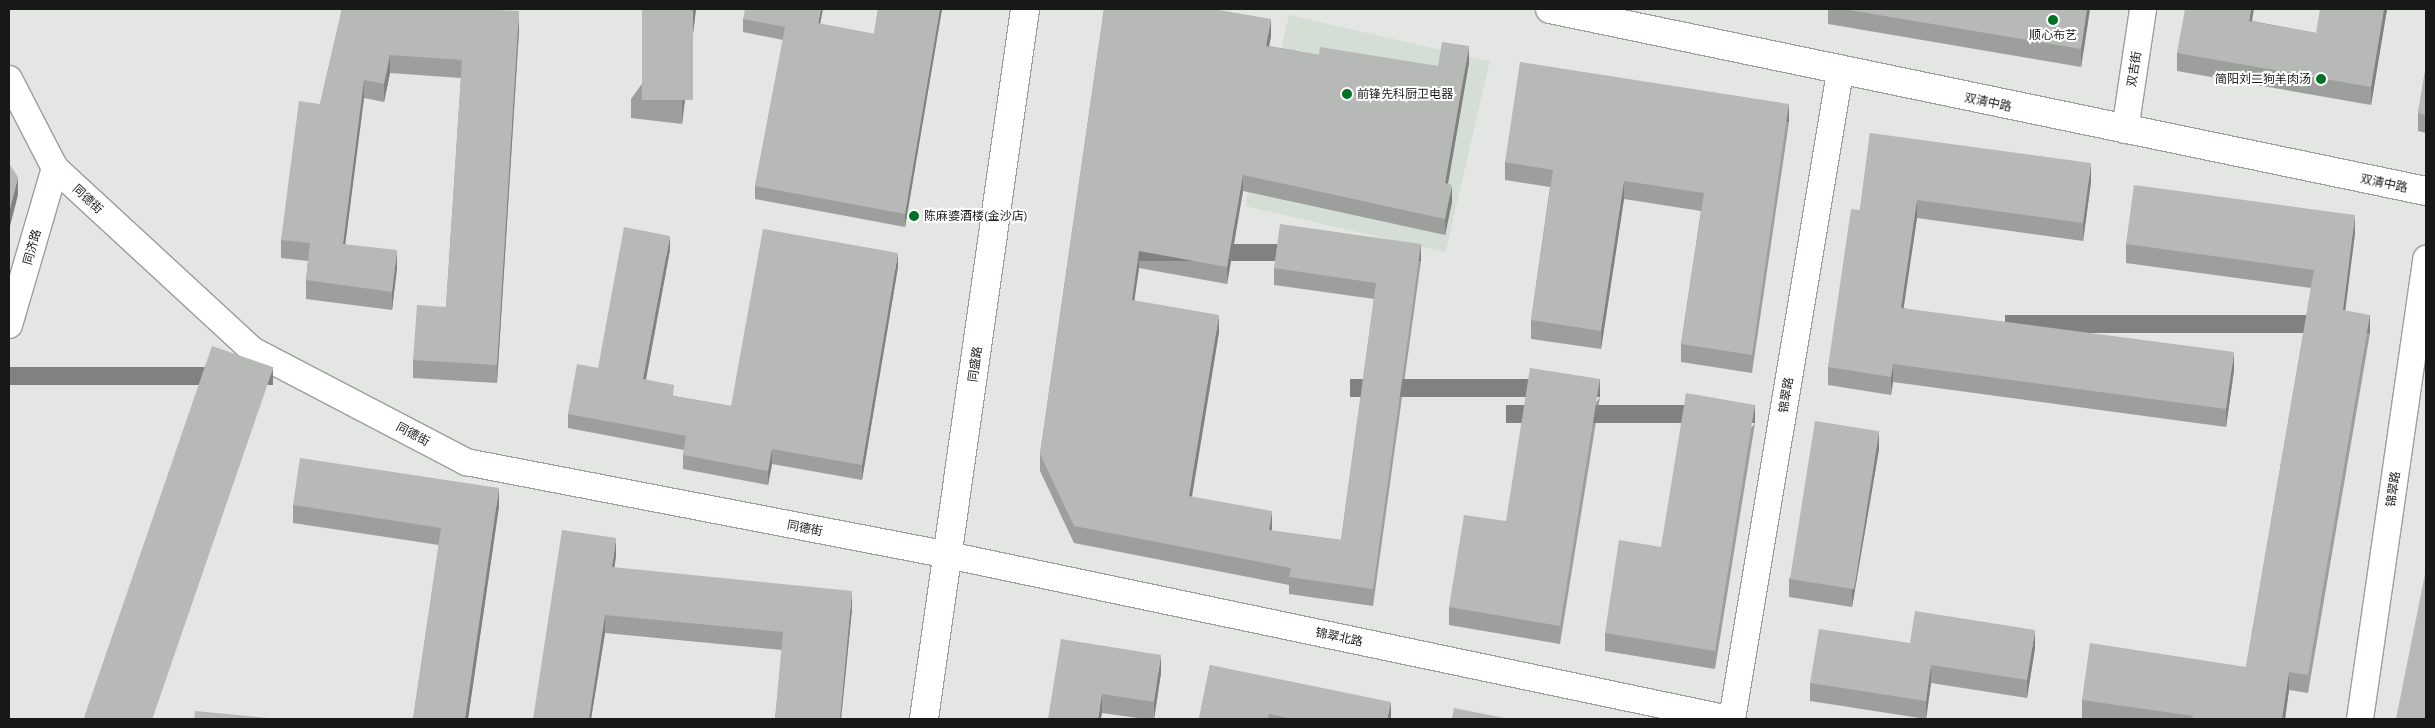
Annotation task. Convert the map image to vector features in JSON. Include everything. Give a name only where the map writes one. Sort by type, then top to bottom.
[{"type":"street","name":"同盛路","points":[[924,719],[1025,9]]},
{"type":"street","name":"双清中路","points":[[1550,9],[1840,72],[2426,191]]},
{"type":"street","name":"双吉街","points":[[2124,130],[2143,9]]},
{"type":"street","name":"锦翠路","points":[[1731,719],[1840,72]]},
{"type":"street","name":"同德街","points":[[9,79],[55,168],[252,350],[466,462],[948,555]]},
{"type":"street","name":"同济路","points":[[9,325],[55,168]]},
{"type":"street","name":"锦翠路","points":[[2360,719],[2426,259]]},
{"type":"street","name":"锦翠北路","points":[[948,555],[1731,719]]},
{"type":"shaded area","points":[[1289,15],[1490,61],[1446,252],[1245,206]]},
{"type":"building","points":[[342,9],[477,9],[519,11],[497,365],[413,360],[417,305],[446,307],[462,60],[390,55],[384,84],[364,80],[343,244],[397,250],[392,292],[306,280],[310,243],[281,240],[299,101],[320,104]]},
{"type":"building","points":[[642,9],[693,9],[693,100],[642,100]]},
{"type":"building","points":[[745,9],[821,9],[818,23],[874,34],[878,9],[940,9],[905,214],[755,186],[785,27],[743,19]]},
{"type":"building","points":[[1104,9],[1213,9],[1271,19],[1266,46],[1319,55],[1320,47],[1438,66],[1442,42],[1469,46],[1445,183],[1452,185],[1445,219],[1243,175],[1227,267],[1139,251],[1132,300],[1219,315],[1189,496],[1272,511],[1269,530],[1341,540],[1376,283],[1274,268],[1280,224],[1421,244],[1373,589],[1289,577],[1291,568],[1074,526],[1040,454]]},
{"type":"building","points":[[1843,9],[2087,9],[2081,49]]},
{"type":"building","points":[[2185,9],[2251,9],[2249,21],[2316,33],[2320,9],[2384,9],[2371,87],[2177,53]]},
{"type":"building","points":[[1520,62],[1789,104],[1752,355],[1681,344],[1704,193],[1624,181],[1601,331],[1531,320],[1553,170],[1505,162]]},
{"type":"building","points":[[2426,66],[2426,115],[2418,113]]},
{"type":"building","points":[[1870,133],[2091,163],[2083,223],[1917,200],[1901,308],[2234,352],[2226,409],[1893,364],[1891,377],[1828,367],[1851,209],[1860,210]]},
{"type":"building","points":[[9,163],[18,177],[9,212]]},
{"type":"building","points":[[2134,185],[2355,215],[2343,310],[2370,315],[2308,675],[2289,672],[2282,719],[2192,719],[2193,716],[2082,700],[2090,643],[2246,667],[2314,270],[2126,244]]},
{"type":"building","points":[[624,227],[670,236],[643,379],[674,385],[673,396],[731,406],[763,229],[898,253],[862,465],[772,449],[768,471],[683,455],[686,436],[568,414],[577,364],[598,368]]},
{"type":"building","points":[[212,346],[273,367],[152,719],[84,718]]},
{"type":"building","points":[[1530,368],[1600,379],[1560,626],[1449,607],[1464,515],[1506,521]]},
{"type":"building","points":[[1686,393],[1755,405],[1715,651],[1605,633],[1619,540],[1661,547]]},
{"type":"building","points":[[1815,421],[1879,431],[1854,589],[1790,579]]},
{"type":"building","points":[[300,458],[499,488],[465,719],[413,719],[441,528],[293,505]]},
{"type":"building","points":[[562,530],[616,538],[612,567],[852,591],[840,719],[775,719],[783,632],[605,615],[589,719],[533,719]]},
{"type":"building","points":[[2426,569],[2426,719],[2396,719]]},
{"type":"building","points":[[1915,611],[2035,630],[2027,680],[1931,665],[1926,701],[1810,683],[1819,629],[1910,643]]},
{"type":"building","points":[[1061,639],[1161,655],[1154,702],[1102,694],[1098,719],[1048,719]]},
{"type":"building","points":[[1210,665],[1391,702],[1387,719],[1293,719],[1269,714],[1268,719],[1199,719]]},
{"type":"building","points":[[1454,708],[1509,719],[1452,719]]},
{"type":"building","points":[[195,711],[279,719],[194,719]]},
{"type":"place","name":"顺心布艺","points":[[2053,20]]},
{"type":"place","name":"简阳刘二狗羊肉汤","points":[[2321,79]]},
{"type":"place","name":"前锋先科厨卫电器","points":[[1347,94]]},
{"type":"place","name":"陈麻婆酒楼(金沙店)","points":[[914,216]]}]
